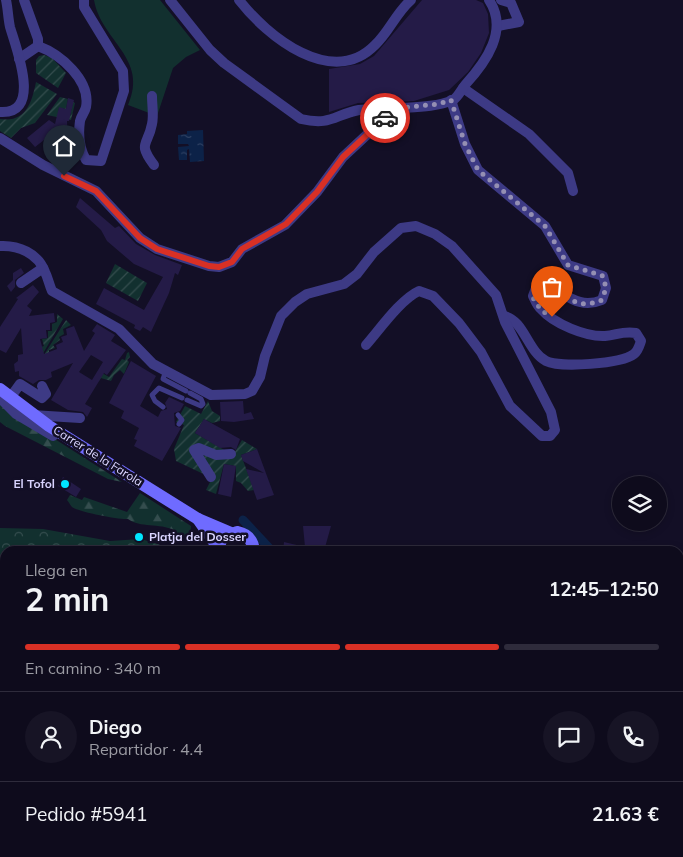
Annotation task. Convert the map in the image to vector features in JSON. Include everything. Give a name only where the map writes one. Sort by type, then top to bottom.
[{"type":"street","points":[[0,112],[6,113],[19,105],[24,94],[25,82],[9,23],[6,0]]},
{"type":"street","points":[[24,0],[38,39],[38,46]]},
{"type":"street","points":[[38,46],[54,52],[66,62],[86,90],[86,107],[80,120],[80,150],[86,160],[101,161],[124,91],[124,81],[118,62],[84,7],[84,0]]},
{"type":"street","points":[[170,0],[210,50],[224,62],[301,119],[314,122],[330,122],[359,110],[392,109],[438,104],[453,100],[487,56],[497,36],[498,26],[494,8],[489,0]]},
{"type":"street","points":[[240,0],[278,38],[301,54],[325,61],[361,56],[375,46],[410,0]]},
{"type":"street","points":[[498,26],[519,22],[511,3],[501,0]]},
{"type":"street","points":[[19,59],[38,46]]},
{"type":"street","points":[[463,88],[529,134],[568,173],[573,191]]},
{"type":"street","points":[[152,96],[152,125],[144,143],[146,154],[154,165]]},
{"type":"street","points":[[453,100],[465,144],[478,170],[545,226],[568,265],[603,276],[606,288],[602,300],[593,304],[578,303],[550,287],[541,286],[536,288],[532,296],[541,310],[574,331],[592,336],[608,336],[624,331],[636,334],[641,341],[638,350],[632,356],[598,363],[562,365],[546,361],[538,354],[516,324],[509,317],[504,316]]},
{"type":"street","points":[[0,138],[43,165],[96,191],[146,242],[157,249],[209,266],[219,267],[232,262],[242,249],[286,224],[317,192],[343,157],[387,116],[392,109]]},
{"type":"street","points":[[0,246],[11,246],[25,250],[43,268],[52,291],[119,329],[153,364],[211,395],[245,394],[252,391],[260,377],[265,356],[281,316],[295,302],[307,294],[344,284],[357,274],[374,252],[401,228],[416,226],[435,234],[452,246],[496,295],[505,322],[551,412],[555,430],[550,436],[542,436],[510,406],[481,352],[459,323],[433,296],[419,291],[406,297],[397,311],[366,345]]},
{"type":"street","points":[[21,283],[43,268]]},
{"type":"street","points":[[42,386],[46,394],[42,398],[20,384],[5,398],[16,414],[53,436]]},
{"type":"street","name":"Carrer de la Farola","points":[[0,389],[5,398],[198,519]]},
{"type":"street","points":[[32,415],[80,418]]},
{"type":"street","points":[[211,477],[194,450],[199,448],[216,455],[231,454]]},
{"type":"street","points":[[198,519],[231,533],[242,534],[248,537],[253,546]]},
{"type":"street","points":[[198,519],[215,546]]},
{"type":"street","points":[[218,546],[222,538],[231,533]]},
{"type":"lane","points":[[163,407],[153,398],[154,392],[159,388],[198,405],[203,404],[201,399],[163,379],[166,371]]},
{"type":"lane","points":[[178,415],[182,420],[179,424]]},
{"type":"green space","points":[[94,0],[160,0],[200,50],[186,57],[173,68],[157,116],[128,105],[133,89],[133,75],[122,50],[98,14]]},
{"type":"green space","points":[[44,55],[52,58],[66,73],[58,88],[36,73],[36,60],[39,56]]},
{"type":"green space","points":[[36,82],[57,94],[35,123],[21,128],[11,138],[0,131],[0,119],[16,118],[26,110],[30,104]]},
{"type":"green space","points":[[60,97],[68,99],[66,109],[59,108],[58,114],[70,116],[73,102],[75,103],[71,120],[47,115]]},
{"type":"green space","points":[[115,264],[147,283],[138,301],[106,283]]},
{"type":"green space","points":[[57,314],[63,319],[34,369],[39,348],[44,346],[42,339],[48,338],[48,331],[52,331],[52,324],[57,322]]},
{"type":"green space","points":[[66,320],[71,325],[63,329],[64,334],[53,345],[55,348],[49,350],[49,355],[35,369]]},
{"type":"green space","points":[[129,352],[130,357],[127,360],[129,362],[124,374],[120,370],[111,381],[101,378],[99,381],[93,379],[102,373],[109,377],[122,359],[125,360]]},
{"type":"green space","points":[[208,401],[212,411],[220,416],[220,421],[212,423],[204,419],[195,433],[233,455],[242,440],[257,449],[241,455],[254,490],[248,491],[241,483],[236,481],[236,466],[224,464],[216,494],[206,490],[212,478],[176,461],[174,449],[184,425],[176,422],[185,406],[201,414]]},
{"type":"green space","points":[[0,404],[122,482],[108,479],[5,426],[0,422]]},
{"type":"green space","points":[[140,493],[191,526],[190,539],[174,537],[174,530],[168,528],[138,524],[128,519],[83,511],[72,507],[67,500],[70,495],[82,500],[84,497],[127,512]]},
{"type":"green space","points":[[0,528],[43,529],[110,541],[141,539],[164,546],[0,546]]},
{"type":"water","points":[[203,130],[204,161],[190,162],[189,149],[187,150],[187,160],[179,160],[178,147],[189,146],[188,144],[178,144],[178,135],[187,134],[187,131]]},
{"type":"building","points":[[422,0],[476,0],[483,3],[488,14],[489,33],[481,53],[468,72],[449,90],[414,101],[358,103],[329,112],[329,69],[360,64],[374,56]]},
{"type":"building","points":[[68,98],[74,100],[69,121],[67,121],[69,160],[58,160],[57,130],[35,147],[27,138],[49,120],[55,124],[59,107],[66,109]]},
{"type":"building","points":[[80,198],[115,228],[119,226],[136,244],[155,255],[182,265],[178,275],[175,273],[169,293],[151,332],[143,327],[140,331],[134,328],[135,325],[96,304],[104,288],[144,310],[163,277],[134,264],[107,241],[101,230],[76,207]]},
{"type":"building","points":[[21,268],[24,273],[15,280],[15,287],[11,292],[7,286],[13,280],[13,273]]},
{"type":"building","points":[[33,285],[39,292],[27,306],[32,310],[29,316],[54,313],[55,322],[50,323],[50,330],[46,330],[47,338],[40,339],[44,354],[57,349],[56,345],[63,342],[61,337],[67,335],[66,329],[74,326],[84,351],[95,333],[92,331],[97,324],[115,335],[111,341],[126,350],[107,375],[104,373],[85,404],[92,408],[87,417],[83,412],[68,410],[51,400],[73,363],[51,372],[52,377],[46,380],[39,380],[33,384],[19,376],[19,371],[15,372],[14,364],[18,361],[18,355],[23,354],[21,328],[6,353],[0,350],[0,327],[18,299],[16,298]],"holes":[[[91,355],[103,362],[92,380],[79,372]]]},
{"type":"building","points":[[131,361],[156,376],[140,406],[158,417],[161,411],[167,409],[165,403],[169,397],[184,404],[180,411],[174,413],[175,426],[181,428],[162,461],[134,446],[137,440],[134,439],[139,428],[121,418],[124,411],[109,403]]},
{"type":"building","points":[[243,401],[244,414],[251,412],[254,419],[234,422],[221,421],[220,402]]},
{"type":"building","points":[[204,419],[240,439],[236,450],[231,447],[220,448],[195,433]]},
{"type":"building","points":[[257,449],[274,495],[257,500],[246,469],[264,473],[243,461],[241,455]]},
{"type":"building","points":[[224,464],[236,466],[231,497],[218,494]]},
{"type":"building","points":[[63,477],[81,489],[76,497],[58,486]]},
{"type":"building","points":[[303,526],[331,526],[325,546],[305,546]]},
{"type":"building","points":[[284,542],[301,546],[284,546]]},
{"type":"waterway","points":[[243,520],[267,546]]},
{"type":"way so far","points":[[385,118],[392,109],[419,107],[451,100],[465,144],[478,170],[492,184],[512,197],[545,226],[555,240],[568,265],[603,276],[606,288],[602,300],[593,304],[578,303],[550,287],[541,286],[536,288],[532,296],[541,310],[552,317]]},
{"type":"place","name":"El Tofol","points":[[65,484]]},
{"type":"place","name":"Platja del Dosser","points":[[139,537]]},
{"type":"route","points":[[64,176],[81,182],[96,191],[140,238],[157,249],[209,266],[222,267],[232,262],[242,249],[286,224],[317,192],[343,157],[385,118]]}]
